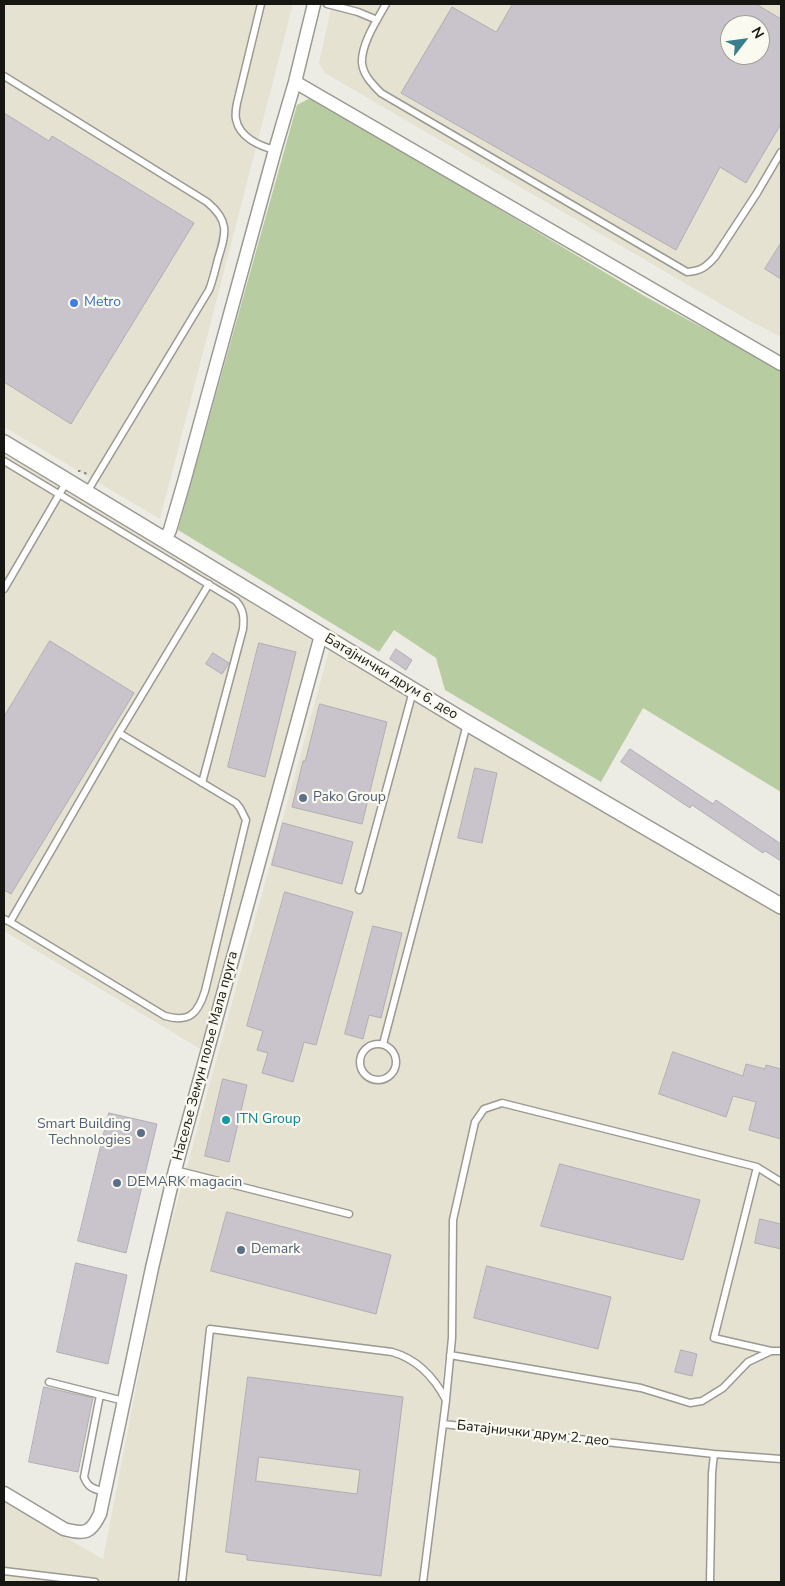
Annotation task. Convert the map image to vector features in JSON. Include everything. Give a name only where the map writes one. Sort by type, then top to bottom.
[{"type":"street","points":[[165,540],[170,530],[184,482],[295,82],[314,4]]},
{"type":"street","points":[[295,82],[781,364]]},
{"type":"street","name":"Батајнички друм 6. део","points":[[4,443],[468,723],[781,906]]},
{"type":"street","name":"Насеље Земун поље Мала пруга","points":[[4,1493],[64,1529],[74,1532],[87,1531],[95,1526],[100,1514],[152,1268],[175,1170],[321,635]]},
{"type":"lane","points":[[260,4],[237,103],[236,116],[241,131],[263,147],[275,150]]},
{"type":"lane","points":[[327,4],[358,12],[377,20]]},
{"type":"lane","points":[[386,4],[366,43],[362,64],[366,75],[381,93],[687,272],[697,271],[707,266],[715,257],[781,152]]},
{"type":"lane","points":[[4,76],[207,202],[222,218],[225,229],[224,241],[209,290],[87,493]]},
{"type":"lane","points":[[4,461],[209,584],[240,606],[244,619],[243,629],[202,783]]},
{"type":"lane","points":[[4,589],[67,482]]},
{"type":"lane","points":[[119,733],[236,803],[246,820],[206,991],[199,1009],[188,1017],[180,1019],[165,1016],[7,920],[119,733],[209,584]]},
{"type":"lane","points":[[359,890],[413,690]]},
{"type":"lane","points":[[384,1044],[468,723]]},
{"type":"lane","points":[[384,1044],[394,1052],[397,1064],[392,1075],[387,1079],[374,1080],[364,1074],[361,1069],[360,1058],[363,1052],[372,1045],[384,1044]]},
{"type":"lane","points":[[443,1424],[452,1338],[453,1220],[475,1122],[484,1109],[502,1103],[757,1167],[781,1182]]},
{"type":"lane","points":[[757,1167],[714,1338],[781,1351]]},
{"type":"lane","points":[[175,1170],[349,1214]]},
{"type":"lane","points":[[182,1582],[210,1329],[392,1352],[402,1355],[421,1366],[446,1400]]},
{"type":"lane","points":[[450,1355],[641,1388],[690,1403],[702,1400],[723,1388],[748,1362],[771,1350]]},
{"type":"lane","points":[[49,1382],[124,1401]]},
{"type":"lane","points":[[100,1395],[84,1478],[90,1488],[104,1492]]},
{"type":"lane","name":"Батајнички друм 2. део","points":[[423,1582],[443,1424],[714,1454],[781,1459]]},
{"type":"lane","points":[[710,1582],[714,1454]]},
{"type":"lane","points":[[4,1571],[49,1580],[95,1582]]},
{"type":"shaded area","points":[[4,4],[293,4],[160,519],[4,427]]},
{"type":"shaded area","points":[[332,4],[781,4],[781,337],[748,320],[325,73],[319,63]]},
{"type":"shaded area","points":[[4,454],[311,640],[207,1053],[4,931]]},
{"type":"shaded area","points":[[330,647],[781,911],[781,1582],[4,1582],[4,1502],[103,1559],[159,1268]],"holes":[[[448,1337],[452,1338],[446,1382],[442,1381]]]},
{"type":"green space","points":[[312,97],[646,297],[781,370],[781,792],[643,708],[601,782],[445,690],[436,658],[394,630],[379,652],[178,530],[297,105]]},
{"type":"building","points":[[513,4],[756,4],[781,19],[781,124],[746,183],[720,167],[676,250],[401,93],[452,7],[496,32]]},
{"type":"building","name":"Metro","points":[[4,113],[49,141],[52,136],[194,223],[71,424],[4,382]]},
{"type":"building","points":[[781,243],[781,279],[765,269]]},
{"type":"building","points":[[50,641],[134,693],[11,894],[4,890],[4,717]]},
{"type":"building","points":[[259,643],[296,652],[265,777],[228,767]]},
{"type":"building","points":[[396,649],[412,660],[406,670],[390,659]]},
{"type":"building","points":[[213,653],[229,663],[222,674],[206,664]]},
{"type":"building","points":[[320,704],[387,722],[362,824],[292,807]]},
{"type":"building","points":[[630,749],[713,804],[716,800],[781,844],[781,861],[765,851],[763,853],[692,805],[690,808],[621,762]]},
{"type":"building","points":[[475,768],[497,773],[482,843],[458,838]]},
{"type":"building","points":[[283,823],[353,842],[342,884],[272,865]]},
{"type":"building","points":[[285,892],[353,912],[316,1045],[304,1042],[293,1082],[262,1073],[268,1053],[257,1050],[263,1031],[247,1026]]},
{"type":"building","points":[[373,926],[402,933],[381,1018],[369,1015],[363,1039],[345,1034]]},
{"type":"building","points":[[673,1052],[743,1076],[746,1064],[765,1069],[766,1065],[781,1069],[781,1139],[749,1130],[756,1102],[733,1096],[726,1117],[659,1094]]},
{"type":"building","name":"ITN Group","points":[[223,1079],[247,1085],[229,1162],[205,1156]]},
{"type":"building","name":"DEMARK magacin","points":[[109,1113],[157,1124],[126,1253],[78,1241]]},
{"type":"building","points":[[560,1164],[700,1200],[683,1260],[541,1226]]},
{"type":"building","points":[[227,1212],[391,1255],[376,1314],[211,1271]]},
{"type":"building","points":[[760,1219],[781,1224],[781,1249],[755,1243]]},
{"type":"building","points":[[76,1263],[127,1275],[108,1364],[57,1352]]},
{"type":"building","points":[[487,1266],[611,1297],[598,1349],[474,1318]]},
{"type":"building","points":[[681,1350],[697,1354],[692,1376],[675,1372]]},
{"type":"building","points":[[248,1377],[403,1397],[381,1576],[247,1560],[247,1555],[226,1552]],"holes":[[[259,1457],[360,1470],[357,1494],[256,1481]]]},
{"type":"building","points":[[44,1387],[93,1398],[78,1472],[29,1462]]},
{"type":"place","name":"Metro","points":[[74,303]]},
{"type":"place","name":"Pako Group","points":[[303,798]]},
{"type":"place","name":"ITN Group","points":[[226,1120]]},
{"type":"place","name":"Smart Building Technologies","points":[[141,1133]]},
{"type":"place","name":"DEMARK magacin","points":[[117,1183]]},
{"type":"place","name":"Demark","points":[[241,1250]]}]
